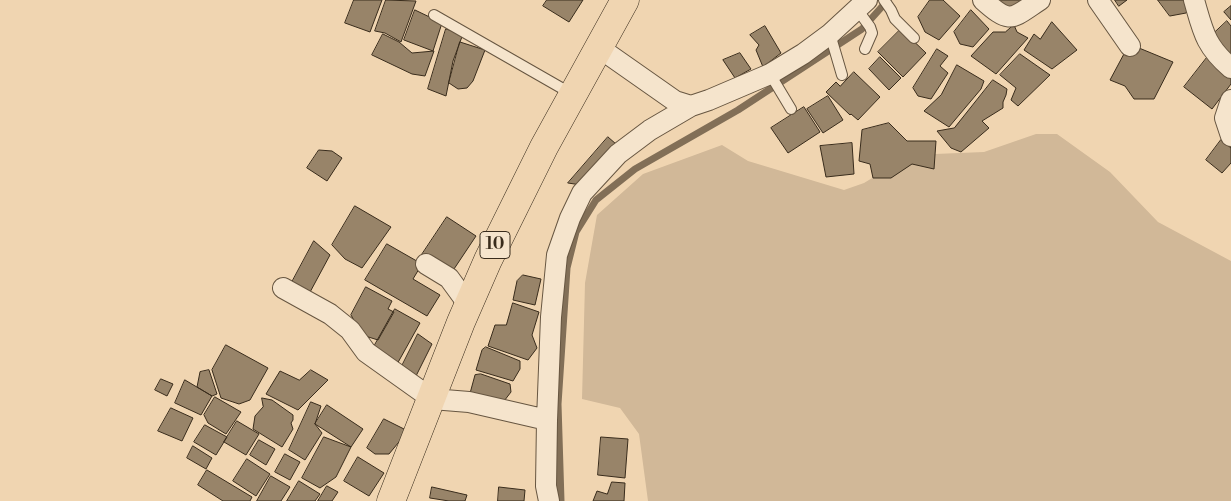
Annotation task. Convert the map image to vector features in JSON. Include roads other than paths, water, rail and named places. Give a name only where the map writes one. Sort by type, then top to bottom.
[{"type":"highway","name":"10","points":[[391,501],[468,304],[510,214],[598,47],[625,0]]},
{"type":"street","points":[[983,0],[1006,18],[1016,17],[1040,0]]},
{"type":"street","points":[[1098,0],[1130,46]]},
{"type":"street","points":[[1194,0],[1210,47],[1231,68]]},
{"type":"street","points":[[549,501],[546,486],[551,317],[558,255],[570,218],[582,192],[618,154],[650,130],[691,106],[775,82],[802,54],[832,38],[862,9]]},
{"type":"street","points":[[598,47],[675,101],[691,106]]},
{"type":"street","points":[[1231,100],[1225,118],[1231,136]]},
{"type":"street","points":[[426,264],[449,278],[468,304]]},
{"type":"street","points":[[283,288],[330,314],[350,330],[366,352],[432,399],[468,402],[547,420]]},
{"type":"lane","points":[[884,0],[895,18],[914,38]]},
{"type":"lane","points":[[862,9],[872,33],[864,49]]},
{"type":"lane","points":[[434,15],[573,94]]},
{"type":"lane","points":[[832,38],[842,75]]},
{"type":"lane","points":[[775,82],[791,109]]},
{"type":"waterway","points":[[561,501],[558,404],[567,268],[576,232],[596,200],[635,169],[738,110],[862,29],[888,0]]}]
